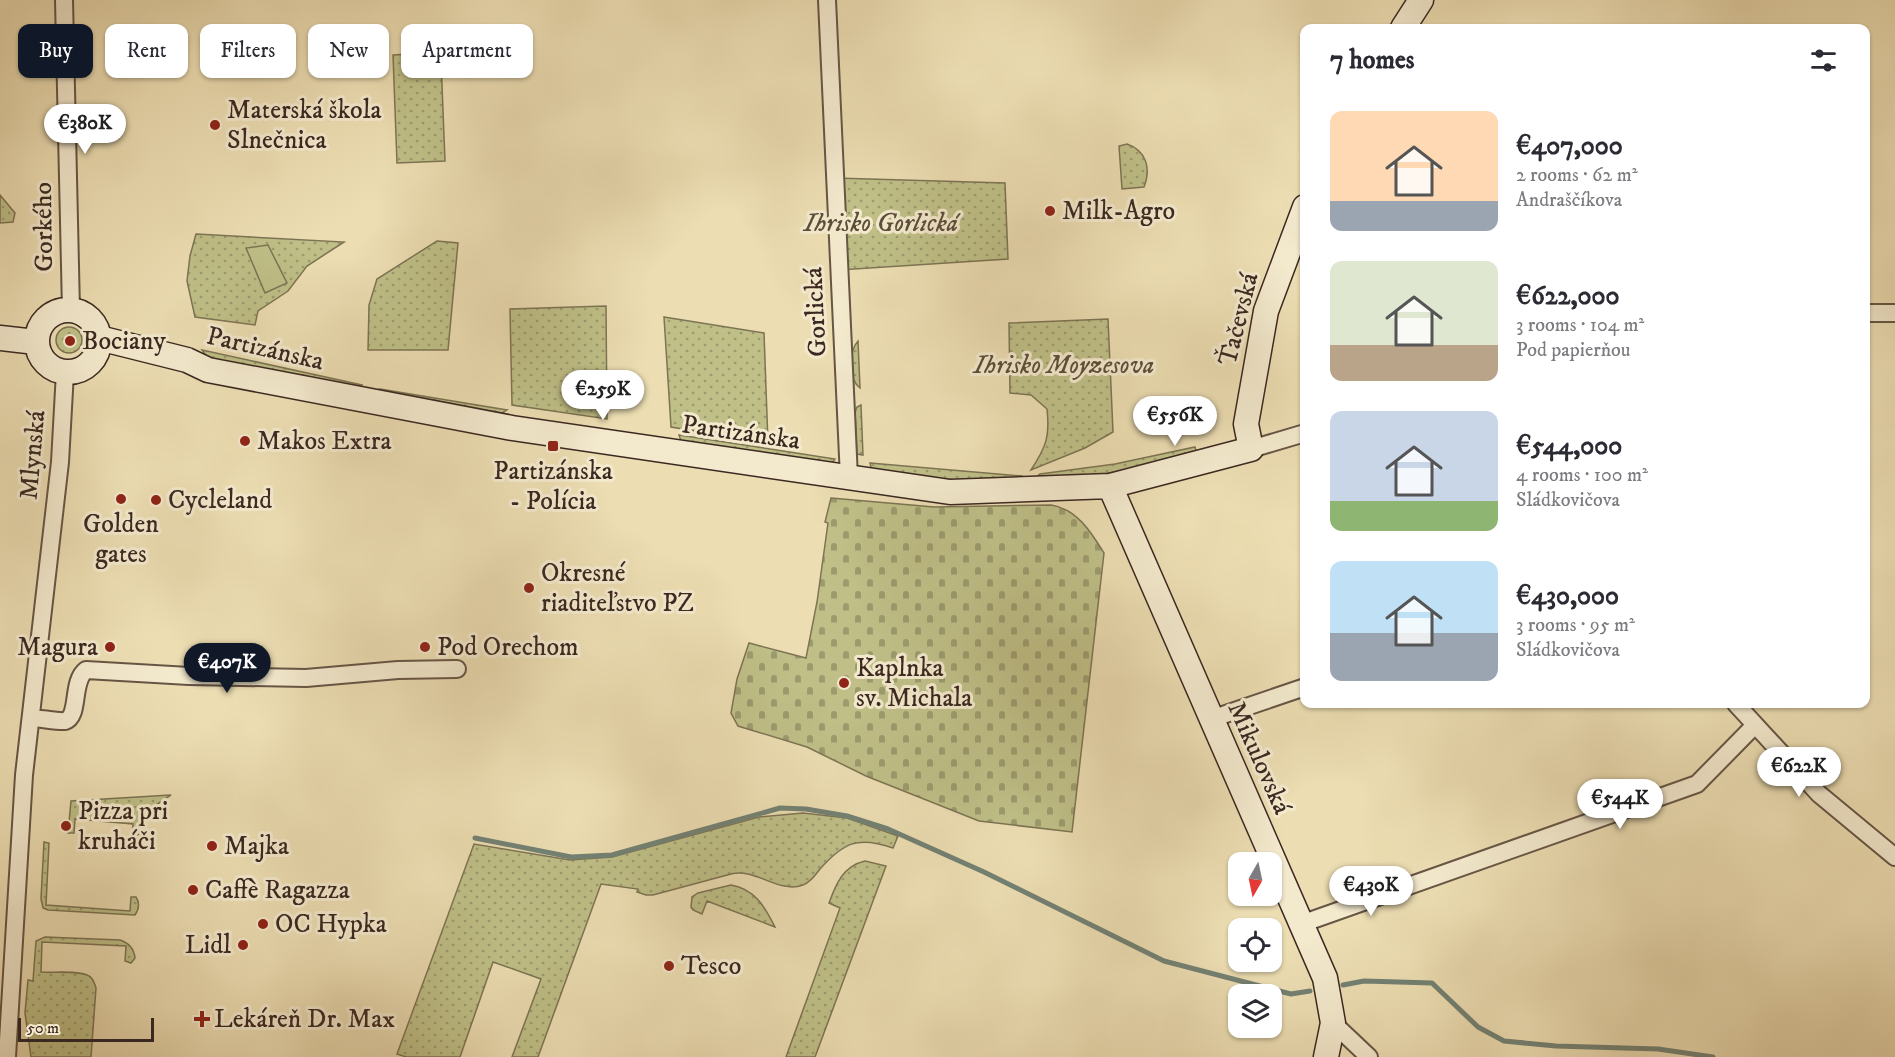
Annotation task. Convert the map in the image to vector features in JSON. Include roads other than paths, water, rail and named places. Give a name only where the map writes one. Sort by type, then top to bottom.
[{"type":"street","name":"Gorkého","points":[[64,0],[71,310]]},
{"type":"street","name":"Gorlická","points":[[827,0],[849,478]]},
{"type":"street","points":[[1406,24],[1421,0]]},
{"type":"street","name":"Ťačevská","points":[[1251,449],[1246,424],[1266,311],[1300,220]]},
{"type":"street","points":[[60,310],[81,313],[90,319],[99,338],[99,348],[90,363],[83,369],[65,372],[56,370],[42,359],[36,342],[43,322],[60,310]]},
{"type":"street","points":[[1870,313],[1895,313]]},
{"type":"street","points":[[0,338],[36,342]]},
{"type":"street","name":"Partizánska","points":[[99,338],[187,360],[208,370],[478,422],[950,492],[1110,486],[1300,434]]},
{"type":"street","name":"Mlynská","points":[[9,1052],[24,775],[60,462],[65,372]]},
{"type":"street","name":"Mikulovská","points":[[1110,486],[1325,978],[1333,1023],[1326,1057]]},
{"type":"street","points":[[31,718],[63,721],[68,719],[73,713],[78,678],[86,670],[189,676],[306,678],[398,670],[457,669]]},
{"type":"street","points":[[1211,719],[1300,689]]},
{"type":"street","points":[[1740,708],[1819,794],[1895,857]]},
{"type":"street","points":[[1301,924],[1697,784],[1755,725]]},
{"type":"street","points":[[1333,1023],[1369,1057]]},
{"type":"waterway","points":[[475,838],[571,857],[612,855],[780,808],[806,809],[847,816],[888,829],[984,872],[1164,961],[1291,994],[1310,991]]},
{"type":"waterway","points":[[1343,985],[1364,981],[1432,983],[1478,1027],[1504,1041],[1556,1046],[1658,1049],[1713,1057]]},
{"type":"place","name":"Materská škola Slnečnica","points":[[215,125]]},
{"type":"place","name":"Milk-Agro","points":[[1050,211]]},
{"type":"place","name":"Bociany","points":[[70,341]]},
{"type":"place","name":"Makos Extra","points":[[245,441]]},
{"type":"place","name":"Partizánska - Polícia","points":[[553,446]]},
{"type":"place","name":"Golden gates","points":[[121,499]]},
{"type":"place","name":"Cycleland","points":[[156,500]]},
{"type":"place","name":"Okresné riaditeľstvo PZ","points":[[529,588]]},
{"type":"place","name":"Magura","points":[[110,647]]},
{"type":"place","name":"Pod Orechom","points":[[425,647]]},
{"type":"place","name":"Kaplnka sv. Michala","points":[[844,683]]},
{"type":"place","name":"Pizza pri kruháči","points":[[66,826]]},
{"type":"place","name":"Majka","points":[[212,846]]},
{"type":"place","name":"Caffè Ragazza","points":[[193,890]]},
{"type":"place","name":"OC Hypka","points":[[263,924]]},
{"type":"place","name":"Lidl","points":[[243,945]]},
{"type":"place","name":"Tesco","points":[[669,966]]},
{"type":"place","name":"Lekáreň Dr. Max","points":[[202,1019]]},
{"type":"park label","name":"Ihrisko Gorlická","points":[[881,223]]},
{"type":"park label","name":"Ihrisko Moyzesova","points":[[1064,365]]}]
